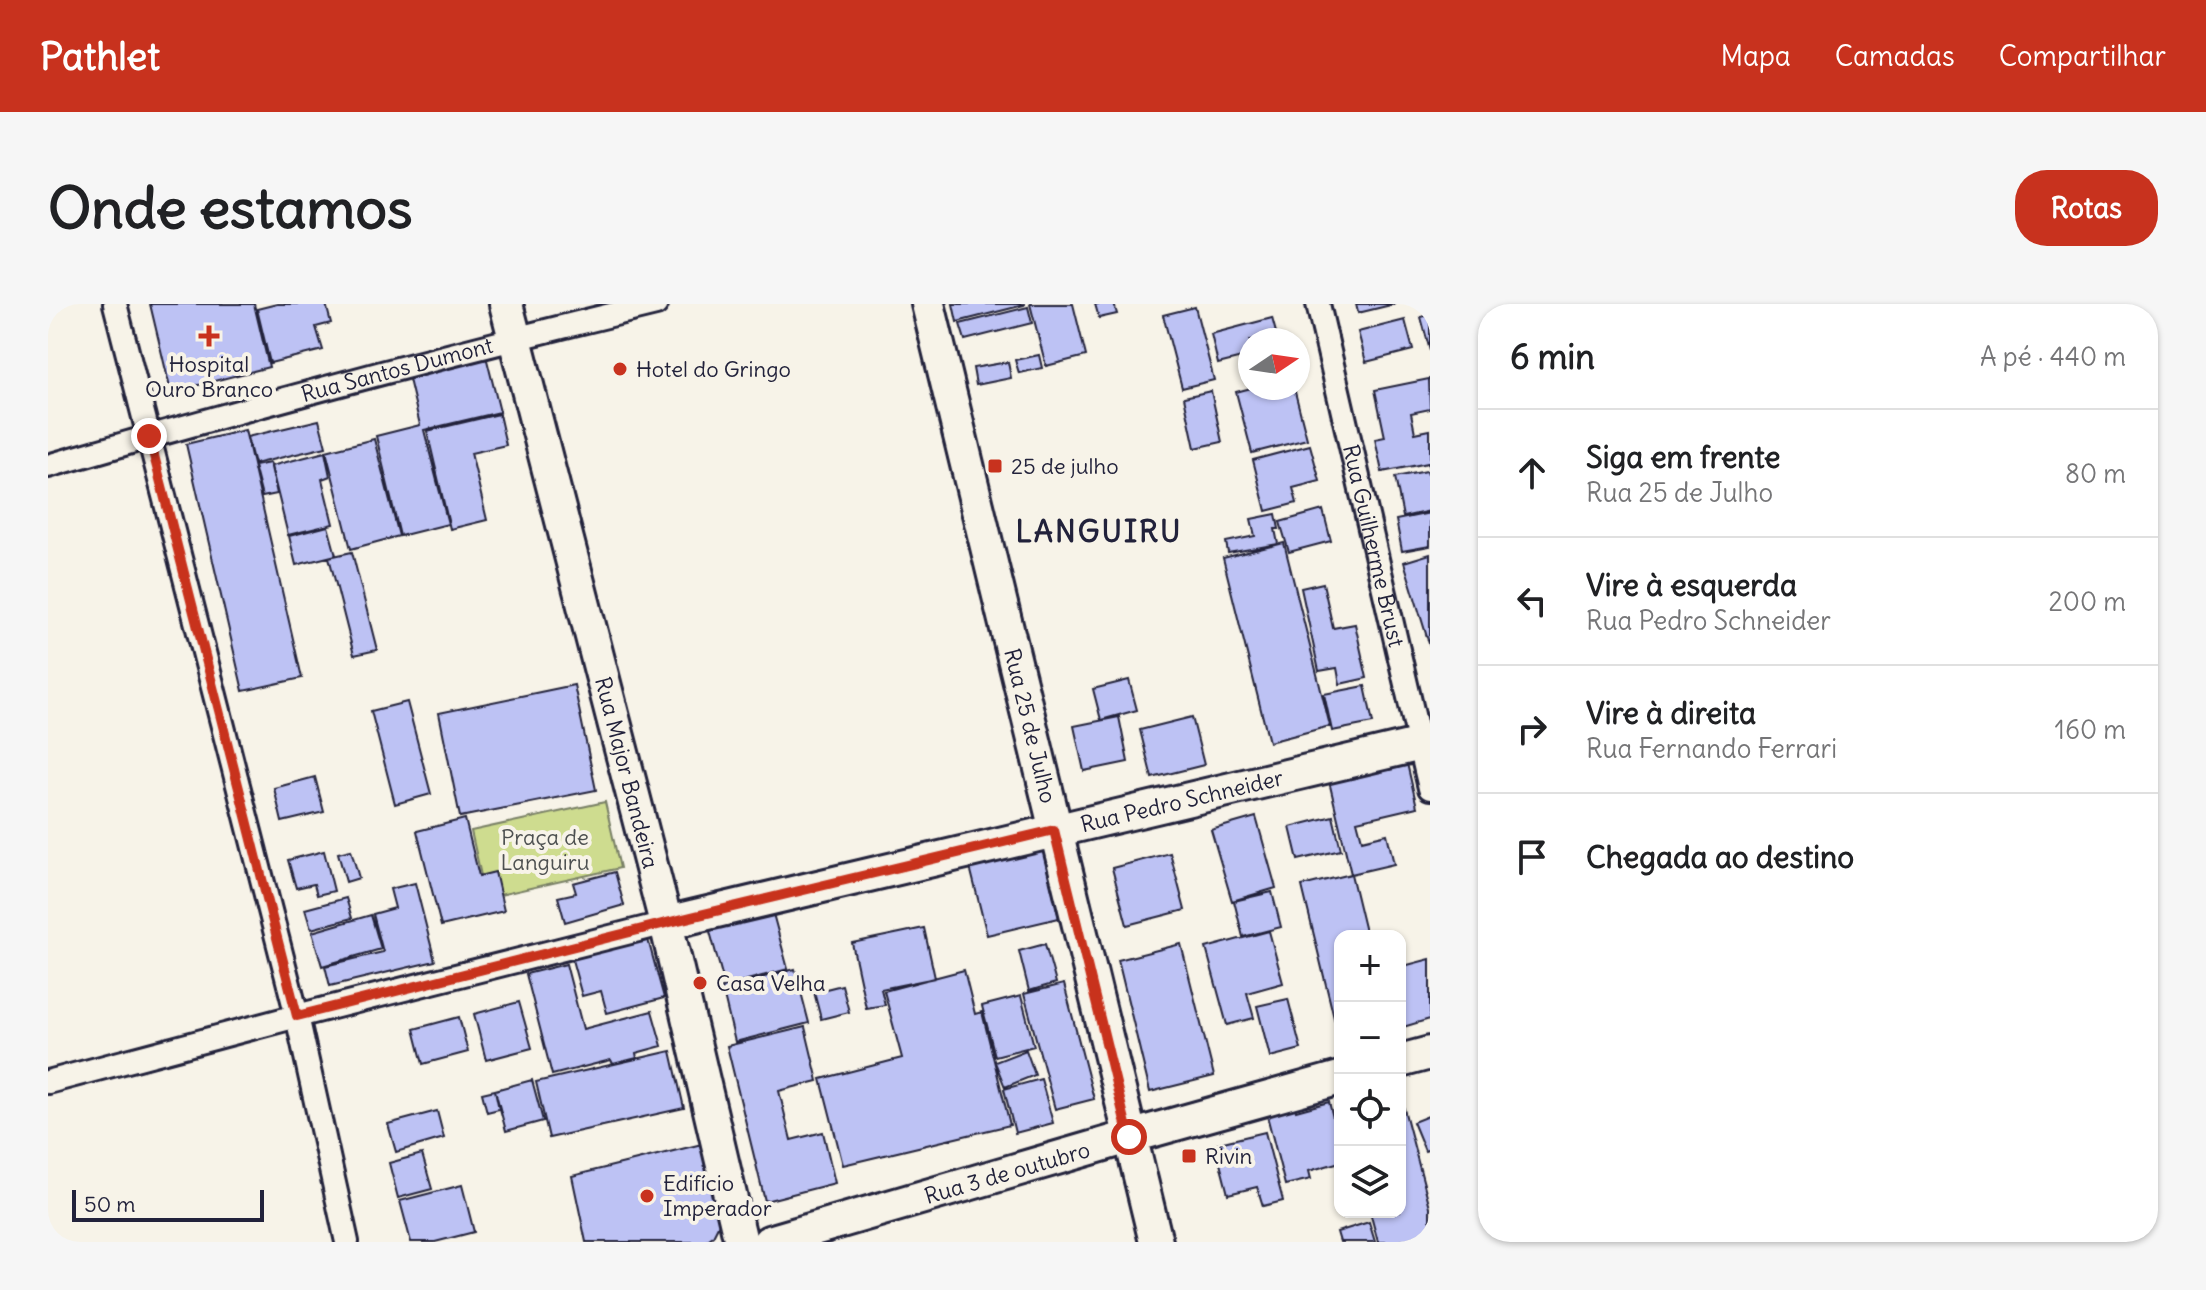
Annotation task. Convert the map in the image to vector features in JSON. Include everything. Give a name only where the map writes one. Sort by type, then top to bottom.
[{"type":"main road","name":"Rua Major Bandeira","points":[[506,304],[666,923],[741,1242]]},
{"type":"main road","name":"Rua 25 de Julho","points":[[928,304],[1156,1242]]},
{"type":"main road","name":"Rua Pedro Schneider","points":[[666,923],[1424,743]]},
{"type":"main road","points":[[1406,1059],[1430,1053]]},
{"type":"main road","name":"Rua 3 de outubro","points":[[769,1242],[1334,1080]]},
{"type":"street","points":[[115,304],[297,1016],[347,1242]]},
{"type":"street","name":"Rua Santos Dumont","points":[[48,466],[515,338],[656,304]]},
{"type":"street","name":"Rua Guilherme Brust","points":[[1318,304],[1424,743],[1430,788]]},
{"type":"street","name":"Rua Pedro Schneider","points":[[48,1082],[666,923]]},
{"type":"green space","name":"Praça de Languiru","points":[[605,802],[620,868],[486,898],[471,831]]},
{"type":"building","name":"Hospital Ouro Branco","points":[[150,304],[254,304],[269,367],[171,392]]},
{"type":"building","points":[[277,304],[326,304],[331,323],[316,327],[323,350],[270,363],[257,309]]},
{"type":"building","points":[[953,304],[1024,304],[1024,305],[957,322]]},
{"type":"building","points":[[1030,304],[1073,304],[1086,356],[1046,366]]},
{"type":"building","points":[[1095,304],[1114,304],[1117,314],[1099,318]]},
{"type":"building","points":[[1356,304],[1395,304],[1358,313]]},
{"type":"building","points":[[1028,307],[1032,323],[965,340],[960,324]]},
{"type":"building","points":[[1195,307],[1214,380],[1182,388],[1163,315]]},
{"type":"building","points":[[1430,315],[1430,351],[1421,317]]},
{"type":"building","points":[[1272,318],[1275,328],[1238,328],[1238,359],[1218,364],[1211,334]]},
{"type":"building","points":[[1405,320],[1413,350],[1366,362],[1358,332]]},
{"type":"building","points":[[485,352],[500,412],[424,430],[448,524],[400,536],[376,436],[420,425],[407,371]]},
{"type":"building","points":[[1039,355],[1042,368],[1019,373],[1015,360]]},
{"type":"building","points":[[1008,362],[1011,378],[976,385],[973,368]]},
{"type":"building","points":[[1429,379],[1430,409],[1411,413],[1415,433],[1430,430],[1430,476],[1428,463],[1382,472],[1375,439],[1385,437],[1375,390]]},
{"type":"building","points":[[1211,391],[1222,442],[1195,448],[1184,397]]},
{"type":"building","points":[[1238,400],[1297,400],[1307,439],[1252,453]]},
{"type":"building","points":[[499,414],[506,445],[471,453],[487,520],[450,529],[427,431]]},
{"type":"building","points":[[319,420],[326,447],[254,464],[247,437]]},
{"type":"building","points":[[245,430],[302,678],[243,691],[186,444]]},
{"type":"building","points":[[374,439],[399,536],[351,549],[326,451]]},
{"type":"building","points":[[1310,445],[1320,481],[1293,488],[1297,503],[1266,511],[1253,460]]},
{"type":"building","points":[[325,452],[330,476],[322,479],[333,524],[288,535],[271,466]]},
{"type":"building","points":[[270,463],[277,494],[262,497],[254,466]]},
{"type":"building","points":[[1427,471],[1430,511],[1403,517],[1395,477]]},
{"type":"building","points":[[1323,510],[1331,541],[1289,552],[1280,522]]},
{"type":"building","points":[[1430,513],[1430,546],[1402,551],[1396,520]]},
{"type":"building","points":[[1276,514],[1278,544],[1228,553],[1226,542],[1255,536],[1251,519]]},
{"type":"building","points":[[328,526],[336,555],[296,565],[289,536]]},
{"type":"building","points":[[1284,543],[1330,726],[1269,742],[1223,558]]},
{"type":"building","points":[[352,552],[377,650],[354,655],[329,557]]},
{"type":"building","points":[[1430,554],[1430,647],[1404,562]]},
{"type":"building","points":[[1323,583],[1333,628],[1355,624],[1367,678],[1340,684],[1337,668],[1319,671],[1301,588]]},
{"type":"building","points":[[1129,680],[1137,710],[1101,720],[1093,689]]},
{"type":"building","points":[[574,685],[596,790],[460,817],[439,713]]},
{"type":"building","points":[[1365,686],[1373,723],[1332,731],[1324,694]]},
{"type":"building","points":[[407,702],[431,794],[395,804],[371,711]]},
{"type":"building","points":[[1119,717],[1128,762],[1084,771],[1074,726]]},
{"type":"building","points":[[1192,717],[1204,765],[1152,778],[1140,730]]},
{"type":"building","points":[[1406,759],[1417,807],[1357,821],[1362,840],[1387,834],[1394,864],[1351,874],[1328,777]]},
{"type":"building","points":[[315,777],[324,812],[282,822],[274,788]]},
{"type":"building","points":[[1333,816],[1341,850],[1298,860],[1290,827]]},
{"type":"building","points":[[1256,817],[1276,888],[1232,901],[1211,830]]},
{"type":"building","points":[[465,819],[479,876],[495,872],[504,911],[441,926],[417,831]]},
{"type":"building","points":[[1041,842],[1059,918],[987,935],[968,859]]},
{"type":"building","points":[[351,850],[359,878],[346,882],[338,853]]},
{"type":"building","points":[[324,851],[334,891],[317,895],[314,884],[296,888],[288,860]]},
{"type":"building","points":[[1170,853],[1185,910],[1127,925],[1112,868]]},
{"type":"building","points":[[615,872],[624,905],[565,922],[558,897],[576,893],[573,883]]},
{"type":"building","points":[[1351,874],[1365,930],[1334,930],[1334,1018],[1302,886]]},
{"type":"building","points":[[415,883],[435,961],[330,986],[325,966],[383,952],[373,914],[395,908],[390,889]]},
{"type":"building","points":[[1272,892],[1281,927],[1243,937],[1234,901]]},
{"type":"building","points":[[346,898],[352,918],[311,929],[305,909]]},
{"type":"building","points":[[772,910],[788,969],[725,986],[709,928]]},
{"type":"building","points":[[371,915],[381,949],[322,966],[312,932]]},
{"type":"building","points":[[924,928],[935,978],[881,989],[885,1005],[866,1008],[852,943]]},
{"type":"building","points":[[1269,931],[1283,983],[1247,993],[1254,1018],[1227,1025],[1206,948]]},
{"type":"building","points":[[647,936],[664,998],[607,1013],[601,991],[582,996],[571,956]]},
{"type":"building","points":[[1045,944],[1056,983],[1029,991],[1019,951]]},
{"type":"building","points":[[1181,944],[1214,1076],[1150,1092],[1118,960]]},
{"type":"building","points":[[1430,959],[1430,1019],[1406,1026],[1406,965]]},
{"type":"building","points":[[566,964],[583,1029],[652,1011],[662,1046],[636,1053],[637,1058],[613,1064],[611,1060],[552,1075],[526,974]]},
{"type":"building","points":[[795,969],[809,1023],[735,1042],[722,988]]},
{"type":"building","points":[[964,970],[975,1014],[982,1012],[1010,1125],[843,1165],[821,1079],[902,1058],[884,991]]},
{"type":"building","points":[[1064,984],[1094,1099],[1055,1109],[1024,994]]},
{"type":"building","points":[[842,985],[849,1012],[821,1019],[814,992]]},
{"type":"building","points":[[1021,996],[1034,1046],[995,1056],[982,1006]]},
{"type":"building","points":[[1288,999],[1301,1049],[1270,1057],[1257,1006]]},
{"type":"building","points":[[519,1002],[532,1048],[486,1060],[474,1014]]},
{"type":"building","points":[[459,1017],[468,1052],[423,1064],[414,1029]]},
{"type":"building","points":[[805,1027],[818,1081],[779,1091],[791,1140],[823,1132],[835,1183],[765,1201],[727,1046]]},
{"type":"building","points":[[1026,1050],[1035,1075],[1005,1087],[995,1062]]},
{"type":"building","points":[[671,1051],[684,1108],[549,1138],[536,1082]]},
{"type":"building","points":[[1041,1079],[1053,1123],[1015,1133],[1004,1089]]},
{"type":"building","points":[[532,1080],[543,1121],[506,1131],[495,1090]]},
{"type":"building","points":[[495,1090],[499,1109],[487,1112],[482,1093]]},
{"type":"building","points":[[1293,1100],[1296,1111],[1329,1102],[1334,1122],[1334,1164],[1309,1171],[1311,1179],[1285,1185],[1265,1108]]},
{"type":"building","points":[[437,1111],[444,1138],[396,1152],[388,1124]]},
{"type":"building","points":[[1428,1116],[1430,1149],[1425,1151],[1413,1122]]},
{"type":"building","points":[[1406,1117],[1430,1207],[1430,1233],[1397,1242],[1378,1242],[1372,1218],[1406,1218]]},
{"type":"building","points":[[1265,1132],[1283,1201],[1263,1206],[1257,1187],[1228,1194],[1215,1144]]},
{"type":"building","name":"Edifício Imperador","points":[[706,1143],[723,1216],[713,1236],[705,1242],[586,1242],[572,1176]]},
{"type":"building","points":[[422,1154],[432,1189],[398,1198],[389,1163]]},
{"type":"building","points":[[462,1185],[474,1232],[435,1242],[411,1242],[400,1201]]},
{"type":"building","points":[[1369,1222],[1375,1242],[1340,1242],[1337,1232]]},
{"type":"place","name":"Hospital Ouro Branco","points":[[209,336]]},
{"type":"place","name":"Hotel do Gringo","points":[[620,369]]},
{"type":"place","name":"25 de julho","points":[[995,466]]},
{"type":"place","name":"Casa Velha","points":[[700,983]]},
{"type":"place","name":"Rivin","points":[[1189,1156]]},
{"type":"place","name":"Edifício Imperador","points":[[647,1196]]},
{"type":"district","name":"LANGUIRU","points":[[1099,531]]},
{"type":"route","points":[[149,436],[297,1016],[1054,830],[1129,1137]]}]
